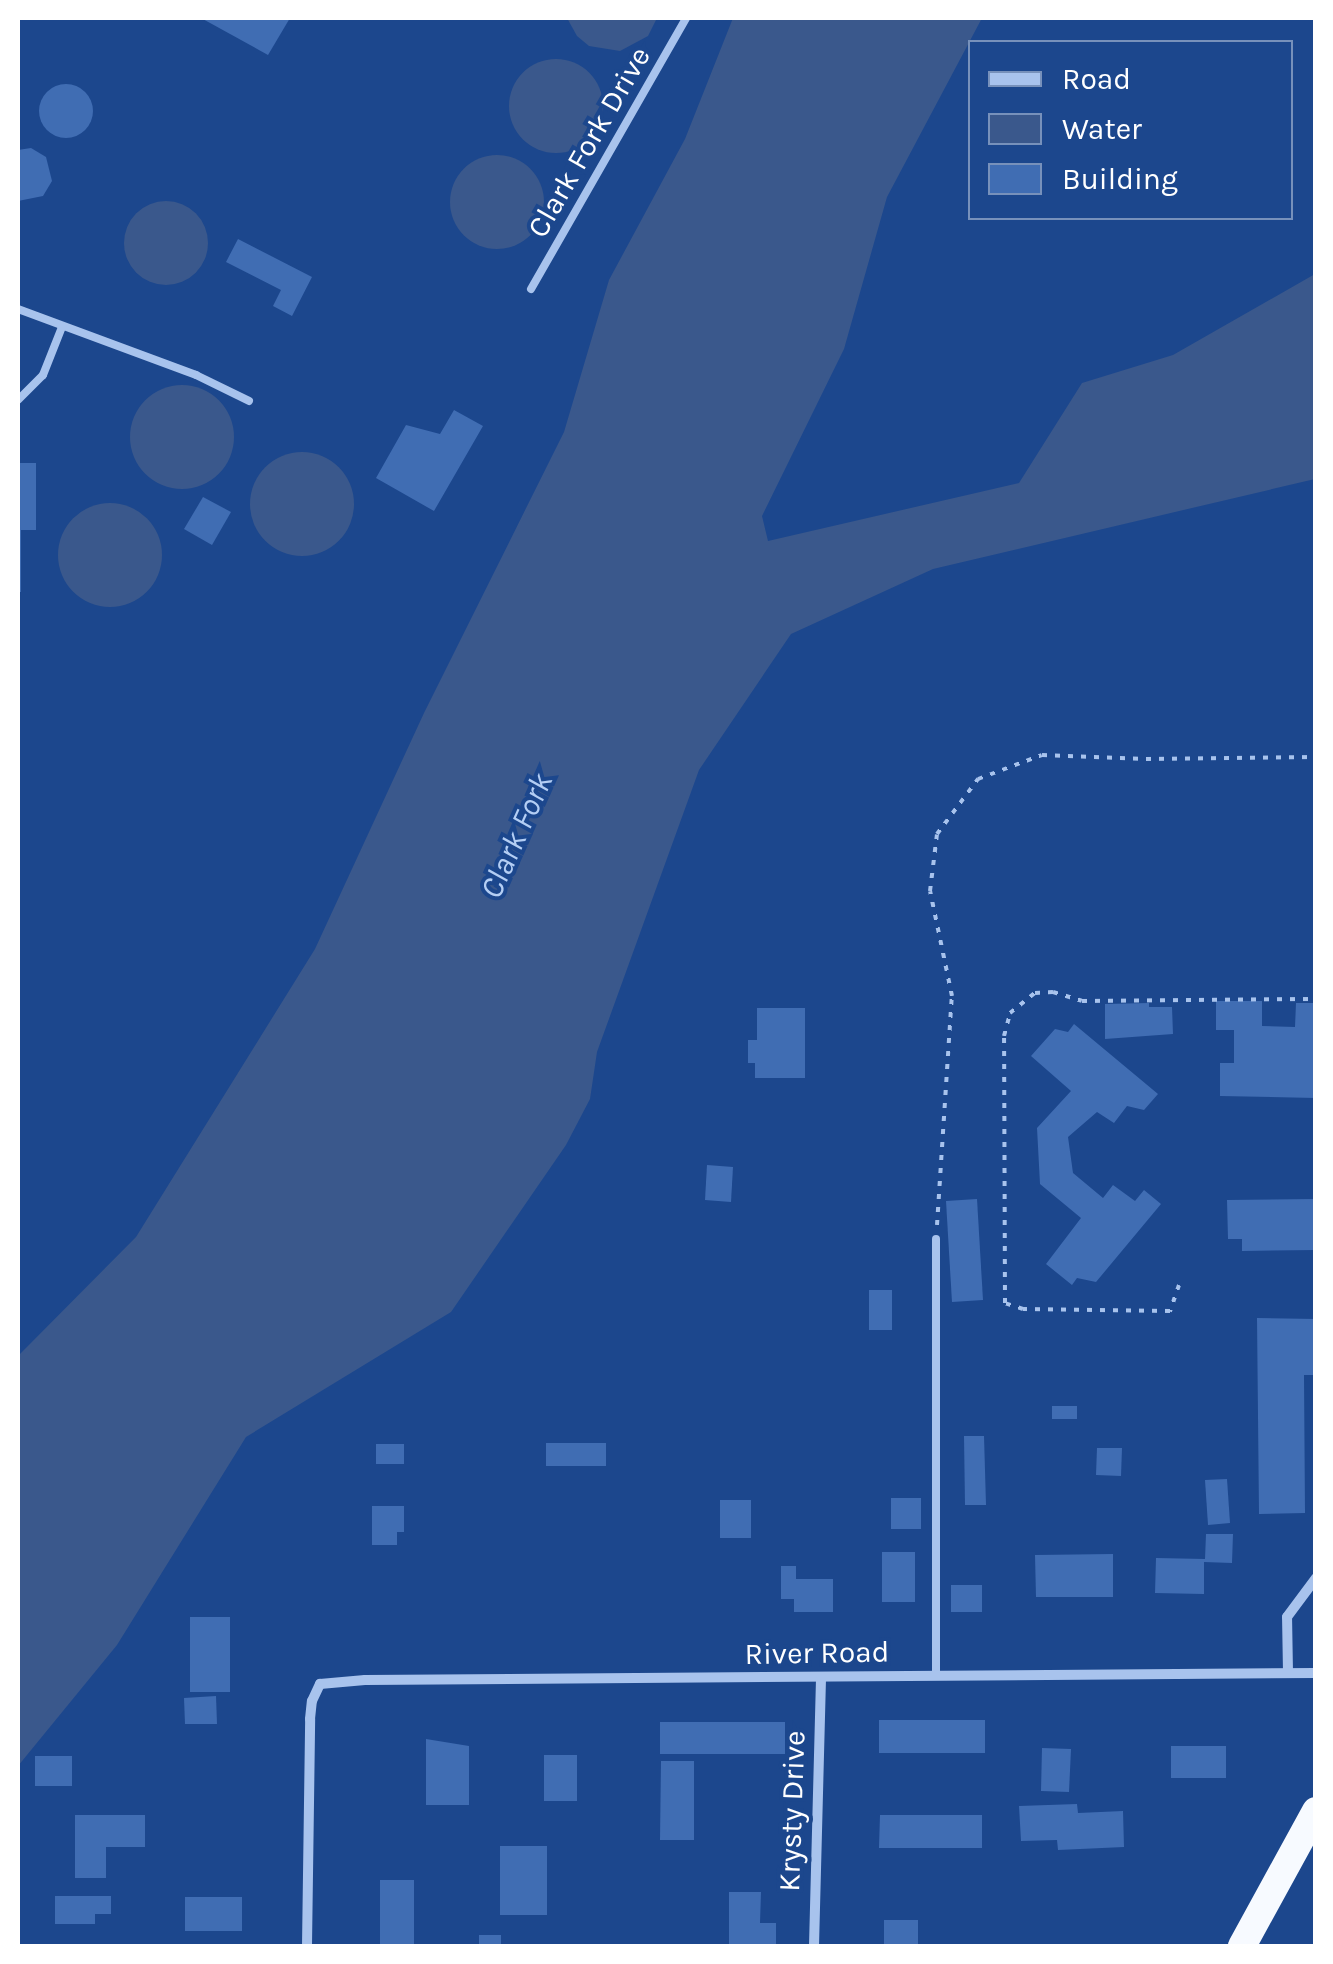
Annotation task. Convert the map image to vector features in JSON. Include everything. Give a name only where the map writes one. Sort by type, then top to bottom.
[{"type":"highway","points":[[1242,1946],[1316,1812]]},
{"type":"street","points":[[1288,1672],[1287,1618],[1316,1578]]},
{"type":"street","name":"River Road","points":[[306,1946],[310,1719],[312,1701],[320,1684],[365,1680],[1316,1673]]},
{"type":"street","name":"Krysty Drive","points":[[814,1946],[821,1678]]},
{"type":"lane","name":"Clark Fork Drive","points":[[531,289],[686,18]]},
{"type":"lane","points":[[18,308],[196,374],[249,401]]},
{"type":"lane","points":[[18,400],[43,375],[62,327]]},
{"type":"lane","points":[[936,1239],[936,1676]]},
{"type":"path","points":[[936,1239],[952,996],[930,891],[937,834],[978,779],[1042,755],[1146,759],[1316,757]]},
{"type":"path","points":[[1179,1285],[1170,1310],[1023,1309],[1005,1303],[1004,1036],[1010,1013],[1036,993],[1053,992],[1082,1001],[1316,999]]},
{"type":"water","points":[[567,18],[657,18],[648,36],[620,51],[589,46],[577,36]]},
{"type":"water","name":"Clark Fork","points":[[733,18],[982,18],[887,197],[844,349],[762,516],[768,541],[1019,483],[1082,383],[1173,355],[1315,274],[1315,479],[933,569],[791,634],[699,770],[597,1052],[590,1099],[566,1145],[451,1312],[246,1437],[117,1645],[18,1766],[18,1356],[136,1237],[315,949],[424,713],[564,432],[609,280],[685,139]]},
{"type":"water","points":[[556,59],[574,63],[589,73],[599,88],[603,106],[599,124],[589,139],[574,149],[556,153],[538,149],[523,139],[513,124],[509,106],[513,88],[523,73],[538,63]]},
{"type":"water","points":[[497,155],[515,159],[530,169],[540,184],[544,202],[540,220],[530,235],[515,245],[497,249],[479,245],[464,235],[454,220],[450,202],[454,184],[464,169],[479,159]]},
{"type":"water","points":[[166,201],[182,204],[196,213],[205,227],[205,259],[196,273],[182,282],[166,285],[150,282],[136,273],[127,259],[124,243],[127,227],[136,213],[150,204]]},
{"type":"water","points":[[182,385],[202,389],[219,400],[230,417],[234,437],[230,457],[219,474],[202,485],[182,489],[162,485],[145,474],[134,457],[130,437],[134,417],[145,400],[162,389]]},
{"type":"water","points":[[302,452],[322,456],[339,467],[350,484],[354,504],[350,524],[339,541],[322,552],[302,556],[282,552],[265,541],[254,524],[250,504],[254,484],[265,467],[282,456]]},
{"type":"water","points":[[110,503],[130,507],[147,518],[158,535],[162,555],[158,575],[147,592],[130,603],[110,607],[90,603],[73,592],[62,575],[58,555],[62,535],[73,518],[90,507]]},
{"type":"building","points":[[201,18],[290,18],[268,55]]},
{"type":"building","points":[[66,84],[85,92],[93,111],[85,130],[66,138],[47,130],[39,111],[47,92]]},
{"type":"building","points":[[31,148],[46,157],[52,181],[43,196],[18,201],[18,150]]},
{"type":"building","points":[[238,239],[312,277],[292,316],[273,306],[281,290],[226,262]]},
{"type":"building","points":[[454,410],[483,426],[434,511],[376,478],[406,425],[440,434]]},
{"type":"building","points":[[18,463],[36,463],[36,530],[21,530],[21,592],[18,592]]},
{"type":"building","points":[[203,497],[231,512],[212,545],[184,529]]},
{"type":"building","points":[[1216,1001],[1262,1001],[1262,1026],[1295,1027],[1296,1003],[1316,1003],[1316,1098],[1220,1096],[1220,1063],[1234,1063],[1234,1030],[1216,1030]]},
{"type":"building","points":[[1149,1003],[1149,1007],[1172,1007],[1173,1034],[1105,1039],[1105,1004]]},
{"type":"building","points":[[757,1008],[805,1008],[805,1078],[755,1078],[755,1063],[748,1063],[748,1040],[757,1040]]},
{"type":"building","points":[[1074,1024],[1158,1094],[1144,1110],[1127,1106],[1114,1123],[1097,1112],[1068,1137],[1073,1173],[1103,1198],[1113,1185],[1135,1201],[1144,1190],[1161,1204],[1096,1282],[1077,1278],[1072,1285],[1046,1264],[1081,1218],[1040,1184],[1037,1128],[1071,1091],[1031,1056],[1055,1029],[1068,1032]]},
{"type":"building","points":[[707,1165],[733,1167],[731,1202],[705,1200]]},
{"type":"building","points":[[977,1199],[983,1300],[952,1302],[946,1201]]},
{"type":"building","points":[[1316,1199],[1316,1250],[1242,1251],[1242,1239],[1228,1239],[1227,1200]]},
{"type":"building","points":[[869,1290],[892,1290],[892,1330],[869,1330]]},
{"type":"building","points":[[1257,1318],[1316,1319],[1316,1375],[1304,1375],[1305,1513],[1259,1514]]},
{"type":"building","points":[[1052,1406],[1077,1406],[1077,1419],[1052,1419]]},
{"type":"building","points":[[964,1436],[984,1436],[986,1505],[965,1505]]},
{"type":"building","points":[[546,1443],[606,1443],[606,1466],[546,1466]]},
{"type":"building","points":[[376,1444],[404,1444],[404,1464],[376,1464]]},
{"type":"building","points":[[1097,1448],[1122,1448],[1121,1476],[1096,1475]]},
{"type":"building","points":[[1227,1479],[1230,1523],[1208,1525],[1205,1480]]},
{"type":"building","points":[[891,1498],[921,1498],[921,1529],[891,1529]]},
{"type":"building","points":[[720,1500],[751,1500],[751,1538],[720,1538]]},
{"type":"building","points":[[372,1506],[404,1506],[404,1532],[397,1532],[397,1545],[372,1545]]},
{"type":"building","points":[[1206,1534],[1233,1534],[1232,1563],[1204,1562],[1204,1594],[1155,1593],[1156,1558],[1205,1559]]},
{"type":"building","points":[[882,1552],[915,1552],[915,1602],[882,1602]]},
{"type":"building","points":[[1113,1554],[1113,1597],[1036,1597],[1035,1555]]},
{"type":"building","points":[[781,1566],[796,1566],[796,1579],[833,1579],[833,1612],[794,1612],[794,1599],[781,1599]]},
{"type":"building","points":[[951,1585],[982,1585],[982,1612],[951,1612]]},
{"type":"building","points":[[190,1617],[230,1617],[230,1692],[190,1692]]},
{"type":"building","points":[[216,1696],[217,1724],[185,1724],[184,1698]]},
{"type":"building","points":[[879,1720],[985,1720],[985,1753],[879,1753]]},
{"type":"building","points":[[660,1722],[785,1722],[785,1754],[660,1754]]},
{"type":"building","points":[[426,1739],[469,1746],[469,1805],[426,1805]]},
{"type":"building","points":[[1171,1746],[1226,1746],[1226,1778],[1171,1778]]},
{"type":"building","points":[[1042,1748],[1071,1749],[1069,1792],[1041,1791]]},
{"type":"building","points":[[544,1755],[577,1755],[577,1801],[544,1801]]},
{"type":"building","points":[[35,1756],[72,1756],[72,1786],[35,1786]]},
{"type":"building","points":[[661,1761],[694,1761],[694,1840],[660,1840]]},
{"type":"building","points":[[1077,1804],[1078,1813],[1123,1811],[1124,1847],[1058,1850],[1057,1840],[1021,1841],[1019,1806]]},
{"type":"building","points":[[75,1815],[145,1815],[145,1847],[106,1847],[106,1878],[75,1878]]},
{"type":"building","points":[[880,1815],[982,1815],[982,1848],[879,1848]]},
{"type":"building","points":[[500,1846],[547,1846],[547,1915],[500,1915]]},
{"type":"building","points":[[380,1880],[414,1880],[414,1946],[380,1946]]},
{"type":"building","points":[[729,1892],[761,1892],[760,1923],[776,1923],[776,1946],[729,1946]]},
{"type":"building","points":[[55,1896],[111,1896],[111,1914],[95,1914],[95,1924],[55,1924]]},
{"type":"building","points":[[185,1897],[242,1897],[242,1931],[185,1931]]},
{"type":"building","points":[[884,1920],[918,1920],[918,1946],[884,1946]]},
{"type":"building","points":[[479,1935],[501,1935],[501,1946],[479,1946]]}]
